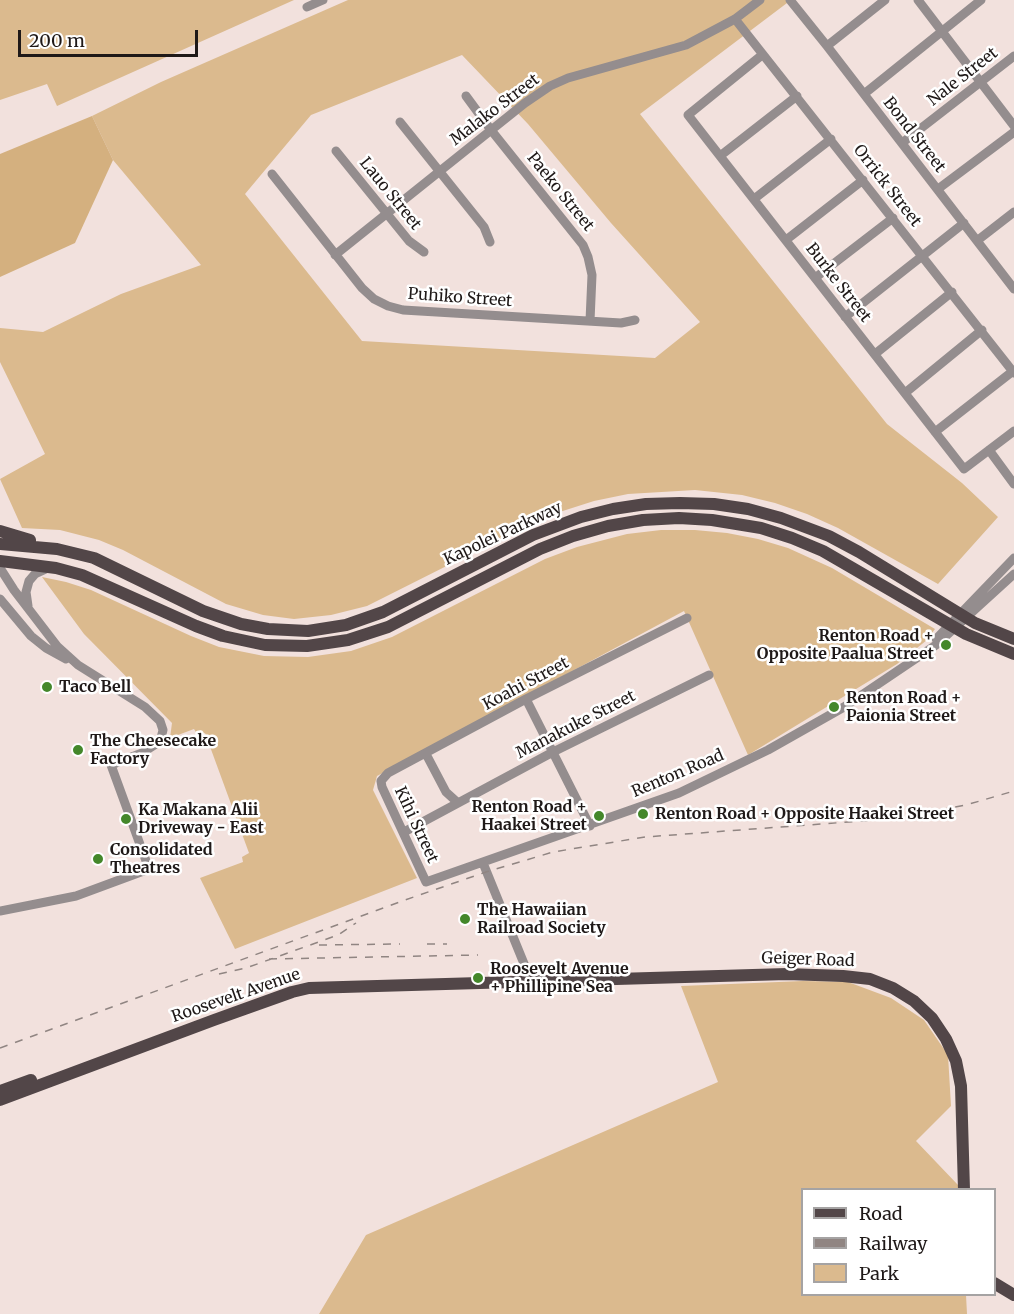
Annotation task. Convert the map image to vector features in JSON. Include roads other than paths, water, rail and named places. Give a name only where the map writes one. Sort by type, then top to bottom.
[{"type":"main road","name":"Kapolei Parkway","points":[[0,544],[44,547],[106,563],[228,621],[268,629],[308,630],[346,625],[383,612],[526,538],[580,517],[646,504],[714,504],[748,509],[781,518],[829,536],[985,628],[1014,639]]},
{"type":"main road","name":"Kapolei Parkway","points":[[0,561],[50,567],[95,580],[223,636],[265,645],[308,646],[348,640],[388,627],[540,549],[573,536],[608,526],[643,520],[695,519],[753,526],[808,544],[852,566],[979,641],[1014,654]]},
{"type":"main road","points":[[0,531],[25,538],[44,547]]},
{"type":"main road","name":"Geiger Road","points":[[529,982],[787,974],[870,979],[893,988],[914,1001],[932,1018],[946,1039],[956,1061],[961,1086],[964,1188]]},
{"type":"main road","name":"Roosevelt Avenue","points":[[0,1100],[164,1038],[309,988],[529,982]]},
{"type":"main road","points":[[0,1091],[164,1038]]},
{"type":"main road","points":[[996,1284],[1014,1295]]},
{"type":"street","points":[[307,7],[323,0]]},
{"type":"street","name":"Malako Street","points":[[335,255],[534,96],[559,82],[686,45],[735,19],[760,0]]},
{"type":"street","name":"Bond Street","points":[[790,0],[1014,289]]},
{"type":"street","points":[[827,46],[885,0]]},
{"type":"street","points":[[918,0],[1014,126]]},
{"type":"street","points":[[864,94],[981,0]]},
{"type":"street","name":"Orrick Street","points":[[735,19],[924,256],[1013,372]]},
{"type":"street","name":"Burke Street","points":[[762,55],[688,115],[964,469],[988,450]]},
{"type":"street","name":"Nale Street","points":[[902,143],[1014,56]]},
{"type":"street","name":"Paeko Street","points":[[466,96],[583,245],[592,275],[590,321]]},
{"type":"street","points":[[720,156],[797,96]]},
{"type":"street","points":[[400,122],[484,227],[490,243]]},
{"type":"street","points":[[938,189],[1014,132]]},
{"type":"street","points":[[754,199],[831,139]]},
{"type":"street","name":"Lauo Street","points":[[336,151],[412,244],[424,252]]},
{"type":"street","name":"Puhiko Street","points":[[272,174],[367,294],[395,309],[625,323],[635,320]]},
{"type":"street","points":[[786,240],[863,180]]},
{"type":"street","points":[[978,240],[1014,212]]},
{"type":"street","points":[[815,278],[893,218]]},
{"type":"street","points":[[845,317],[964,223]]},
{"type":"street","points":[[874,354],[952,292]]},
{"type":"street","points":[[905,393],[982,330]]},
{"type":"street","points":[[935,432],[1013,372]]},
{"type":"street","points":[[1014,431],[988,450],[1014,484]]},
{"type":"street","name":"Renton Road","points":[[426,882],[679,793],[768,750],[844,706],[922,654],[984,596],[1012,563]]},
{"type":"street","points":[[29,608],[26,592],[29,581],[38,572],[50,567]]},
{"type":"street","points":[[0,568],[54,642],[78,665]]},
{"type":"street","name":"Renton Road","points":[[984,596],[1014,574]]},
{"type":"street","points":[[0,599],[31,636],[53,652],[137,701],[162,725],[162,736],[156,744],[142,753],[111,765],[149,869],[76,896],[0,911]]},
{"type":"street","name":"Koahi Street","points":[[381,781],[388,773],[526,699],[687,618]]},
{"type":"street","name":"Manakuke Street","points":[[404,832],[553,752],[709,675]]},
{"type":"street","points":[[526,699],[590,825]]},
{"type":"street","points":[[426,754],[446,792],[457,802]]},
{"type":"street","name":"Kihi Street","points":[[381,781],[382,788],[426,882]]},
{"type":"street","points":[[483,863],[527,970],[529,982]]},
{"type":"railway","points":[[0,1048],[405,900],[553,852],[645,837],[889,819],[966,805],[1014,791]]},
{"type":"railway","points":[[219,974],[246,968],[338,935],[356,923]]},
{"type":"railway","points":[[319,945],[400,944]]},
{"type":"railway","points":[[427,944],[447,944]]},
{"type":"railway","points":[[269,959],[478,955]]},
{"type":"place","name":"Renton Road + Opposite Paalua Street","points":[[946,645]]},
{"type":"place","name":"Taco Bell","points":[[47,687]]},
{"type":"place","name":"Renton Road + Paionia Street","points":[[834,707]]},
{"type":"place","name":"The Cheesecake Factory","points":[[78,750]]},
{"type":"place","name":"Renton Road + Opposite Haakei Street","points":[[643,814]]},
{"type":"place","name":"Renton Road + Haakei Street","points":[[599,816]]},
{"type":"place","name":"Ka Makana Alii Driveway - East","points":[[126,819]]},
{"type":"place","name":"Consolidated Theatres","points":[[98,859]]},
{"type":"place","name":"The Hawaiian Railroad Society","points":[[465,919]]},
{"type":"place","name":"Roosevelt Avenue + Phillipine Sea","points":[[478,978]]}]
